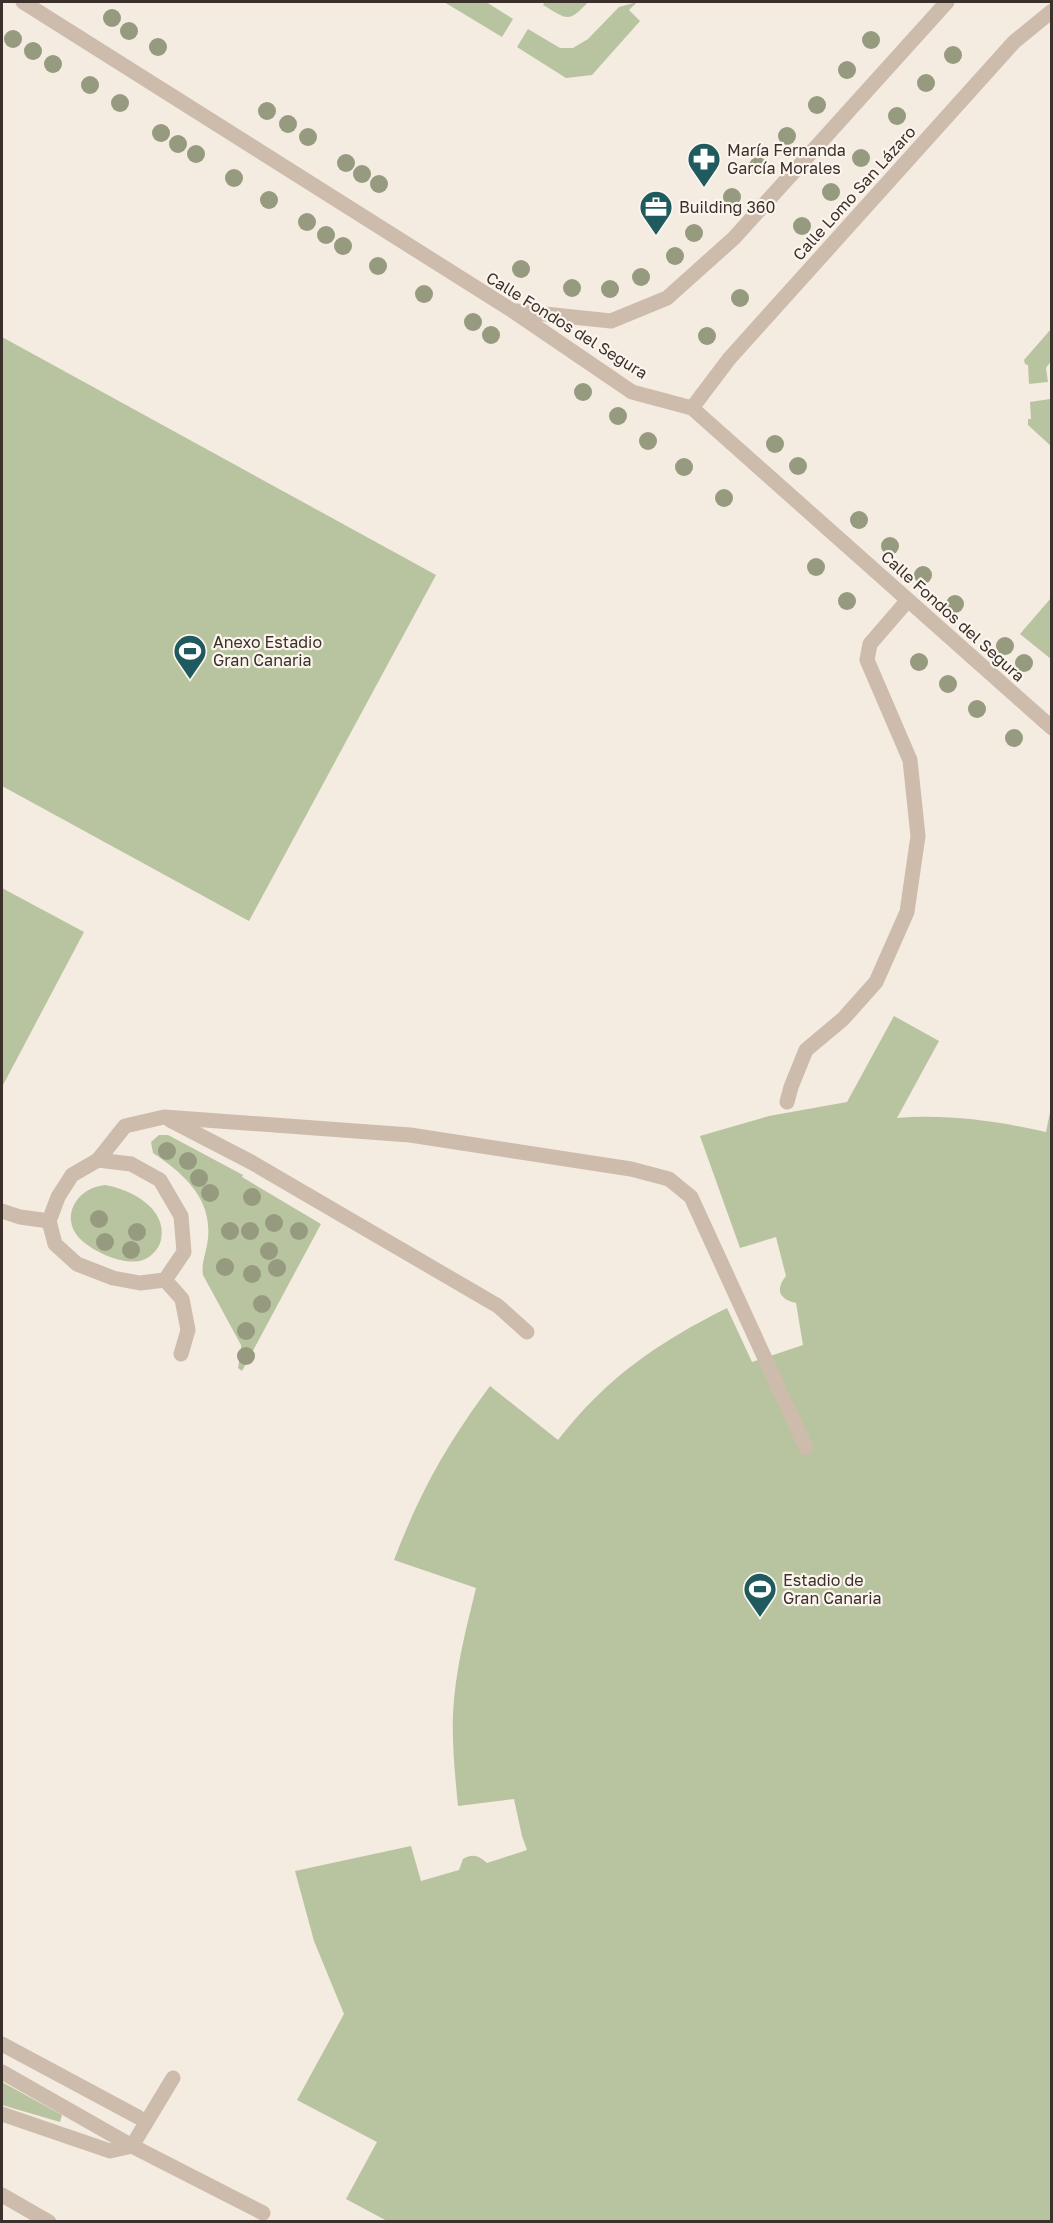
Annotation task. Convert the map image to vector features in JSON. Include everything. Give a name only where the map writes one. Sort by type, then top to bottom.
[{"type":"street","name":"Calle Fondos del Segura","points":[[23,2],[513,311],[632,392],[692,408],[1052,728]]},
{"type":"street","points":[[513,311],[611,321],[667,298],[734,238],[947,2]]},
{"type":"street","name":"Calle Lomo San Lázaro","points":[[692,408],[729,359],[1014,42],[1052,11]]},
{"type":"street","points":[[787,1102],[790,1087],[806,1050],[843,1019],[876,982],[907,912],[918,836],[910,760],[867,660],[870,644],[909,600]]},
{"type":"street","points":[[164,1117],[250,1162],[498,1306],[527,1332]]},
{"type":"street","points":[[98,1160],[131,1164],[160,1180],[181,1216],[184,1252],[165,1280],[140,1283],[112,1278],[77,1264],[55,1244],[49,1221],[58,1197],[72,1176],[98,1160],[125,1126],[164,1117],[410,1136],[631,1169],[669,1179],[691,1197],[806,1448]]},
{"type":"street","points":[[2,1211],[20,1217],[49,1221]]},
{"type":"street","points":[[165,1280],[182,1299],[188,1330],[181,1354]]},
{"type":"street","points":[[2,2044],[138,2117]]},
{"type":"street","points":[[2,2072],[132,2146],[263,2213]]},
{"type":"street","points":[[2,2115],[110,2151],[132,2146],[173,2078]]},
{"type":"street","points":[[2,2195],[50,2222]]},
{"type":"green space","points":[[444,2],[486,2],[513,19],[502,37]]},
{"type":"green space","points":[[545,2],[588,2],[576,14],[567,17],[543,5]]},
{"type":"green space","points":[[637,2],[629,10],[640,21],[592,75],[566,78],[517,47],[528,29],[560,48],[573,48],[588,39],[619,7]]},
{"type":"green space","points":[[1051,329],[1051,361],[1046,368],[1048,382],[1029,384],[1028,365],[1024,360]]},
{"type":"green space","name":"Anexo Estadio Gran Canaria","points":[[2,337],[436,575],[249,921],[2,786]]},
{"type":"green space","points":[[1050,399],[1051,446],[1028,425],[1028,419],[1031,419],[1030,402]]},
{"type":"green space","points":[[1051,598],[1051,659],[1020,634]]},
{"type":"green space","points":[[2,888],[84,932],[2,1087]]},
{"type":"green space","name":"Estadio de Gran Canaria","points":[[894,1016],[939,1041],[897,1118],[972,1119],[1046,1132],[1051,1107],[1051,2221],[387,2221],[346,2199],[377,2142],[297,2100],[344,2014],[314,1941],[295,1871],[411,1846],[421,1881],[459,1870],[463,1859],[470,1856],[479,1857],[487,1863],[527,1850],[514,1799],[458,1806],[453,1737],[454,1698],[476,1588],[394,1560],[404,1535],[436,1469],[490,1386],[558,1440],[595,1398],[634,1364],[678,1335],[727,1308],[752,1362],[803,1345],[796,1303],[786,1299],[780,1293],[786,1276],[776,1237],[740,1248],[700,1136],[769,1116],[847,1102]]},
{"type":"green space","points":[[159,1135],[168,1135],[243,1175],[242,1177],[321,1224],[242,1371],[238,1368],[241,1345],[203,1275],[208,1238],[205,1211],[200,1199],[185,1178],[153,1153],[151,1142]]},
{"type":"green space","points":[[105,1185],[136,1196],[153,1210],[159,1219],[162,1229],[161,1240],[154,1252],[146,1259],[135,1262],[107,1256],[89,1246],[76,1234],[71,1217],[76,1202],[88,1190]]},
{"type":"green space","points":[[2,2082],[62,2115],[60,2122],[2,2105]]},
{"type":"place","name":"María Fernanda García Morales","points":[[704,188]]},
{"type":"place","name":"Building 360","points":[[656,236]]},
{"type":"place","name":"Anexo Estadio Gran Canaria","points":[[190,680]]},
{"type":"place","name":"Estadio de Gran Canaria","points":[[760,1618]]}]
